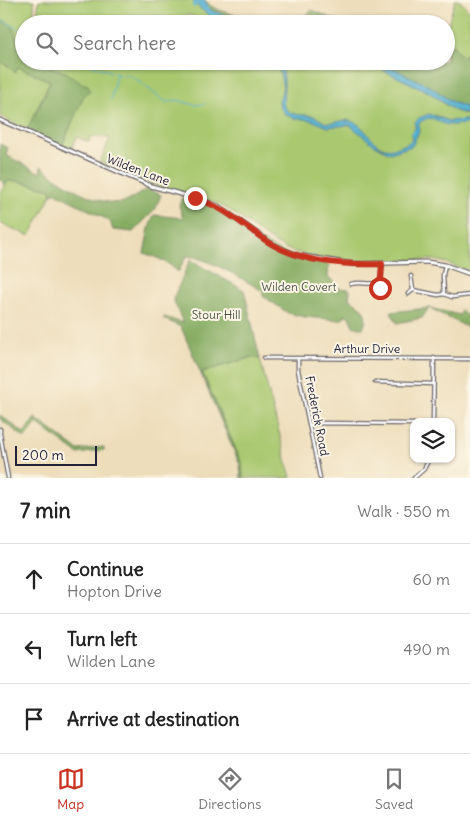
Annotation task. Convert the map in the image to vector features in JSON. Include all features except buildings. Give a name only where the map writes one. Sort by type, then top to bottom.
[{"type":"street","name":"Wilden Lane","points":[[0,120],[151,186],[218,206],[262,238],[288,252],[340,263],[428,262],[445,265],[470,274]]},
{"type":"street","points":[[378,283],[381,279],[382,264]]},
{"type":"street","points":[[444,294],[443,275],[445,265]]},
{"type":"street","points":[[412,276],[413,290]]},
{"type":"street","points":[[350,284],[360,282],[368,284],[378,283]]},
{"type":"street","points":[[378,283],[380,288]]},
{"type":"street","points":[[408,294],[413,290],[438,295],[444,294],[452,297],[470,296]]},
{"type":"street","name":"Arthur Drive","points":[[264,358],[470,359]]},
{"type":"street","name":"Frederick Road","points":[[298,358],[298,370],[320,478]]},
{"type":"street","points":[[433,418],[434,358]]},
{"type":"street","points":[[375,382],[433,384]]},
{"type":"street","points":[[310,425],[322,423],[410,424]]},
{"type":"street","points":[[0,432],[8,478]]},
{"type":"street","points":[[414,478],[424,469],[427,463]]},
{"type":"green space","points":[[0,0],[34,0],[34,15],[15,15],[15,70],[383,70],[429,92],[446,105],[470,115],[470,120],[448,121],[435,115],[435,119],[448,124],[470,123],[470,272],[434,260],[335,260],[288,250],[266,237],[237,215],[214,202],[169,190],[100,162],[110,138],[90,137],[89,142],[77,137],[71,150],[62,146],[50,81],[27,130],[0,116]]},
{"type":"green space","points":[[39,0],[192,0],[208,15],[190,15],[37,15]]},
{"type":"green space","points":[[205,0],[219,10],[235,15],[223,15],[207,8]]},
{"type":"green space","points":[[455,0],[459,0],[470,11],[470,49],[464,56],[460,55],[455,49],[455,15],[451,15]]},
{"type":"green space","points":[[312,10],[324,15],[306,15]]},
{"type":"green space","points":[[0,21],[5,21],[13,26],[15,33],[15,73],[8,66],[0,62]]},
{"type":"green space","points":[[455,48],[460,55],[464,56],[470,49],[470,109],[452,102],[431,87],[396,70],[455,70]]},
{"type":"green space","points":[[25,70],[59,70],[88,85],[90,91],[84,95],[62,146],[27,130],[50,81]]},
{"type":"green space","points":[[0,144],[8,148],[6,155],[40,173],[41,166],[68,186],[103,201],[124,202],[147,189],[161,195],[155,210],[133,232],[113,230],[110,221],[56,193],[52,193],[51,189],[17,181],[8,181],[4,185],[0,178]]},
{"type":"green space","points":[[8,181],[17,181],[51,189],[52,193],[30,236],[0,223],[0,194]]},
{"type":"green space","name":"Wilden Covert","points":[[182,198],[215,208],[283,253],[329,264],[328,277],[336,284],[337,288],[349,289],[349,299],[363,310],[366,318],[363,328],[353,326],[349,316],[345,315],[340,320],[305,317],[288,313],[263,296],[263,291],[204,260],[186,256],[179,271],[177,271],[166,262],[144,253],[149,228],[154,215],[183,218],[179,205]]},
{"type":"green space","name":"Stour Hill","points":[[190,260],[244,290],[260,359],[252,357],[202,372],[242,464],[243,478],[241,478],[240,465],[181,327],[164,319],[164,317],[183,323],[173,299]]},
{"type":"green space","points":[[429,308],[460,315],[461,310],[470,319],[470,339],[469,328]]},
{"type":"green space","points":[[429,308],[422,318],[397,323],[391,312]]},
{"type":"green space","points":[[252,357],[260,359],[291,478],[243,478],[242,464],[202,372]]},
{"type":"green space","points":[[0,415],[24,433],[35,418],[78,450],[104,447],[104,450],[78,454],[37,423],[25,438],[0,419]]},
{"type":"water","points":[[192,0],[205,0],[209,9],[223,15],[208,15]]},
{"type":"water","points":[[279,70],[282,70],[284,82],[283,103],[288,111],[315,117],[327,123],[350,121],[362,128],[377,144],[389,149],[406,144],[412,140],[411,133],[415,129],[415,122],[429,114],[448,121],[470,120],[470,123],[449,125],[428,118],[419,123],[419,131],[412,146],[390,153],[373,144],[350,125],[328,127],[311,120],[286,115],[279,102],[283,87]]},
{"type":"water","points":[[383,70],[396,70],[431,87],[452,102],[470,109],[470,115],[455,111],[429,92]]},
{"type":"waterway","points":[[194,6],[199,0]]},
{"type":"waterway","points":[[0,21],[15,27]]},
{"type":"waterway","points":[[106,70],[122,76],[130,75],[166,102],[177,100],[195,105],[205,104]]},
{"type":"waterway","points":[[111,100],[116,74]]},
{"type":"route","points":[[195,198],[227,211],[262,238],[288,252],[304,257],[340,263],[382,264],[381,279],[378,283],[380,288]]}]
